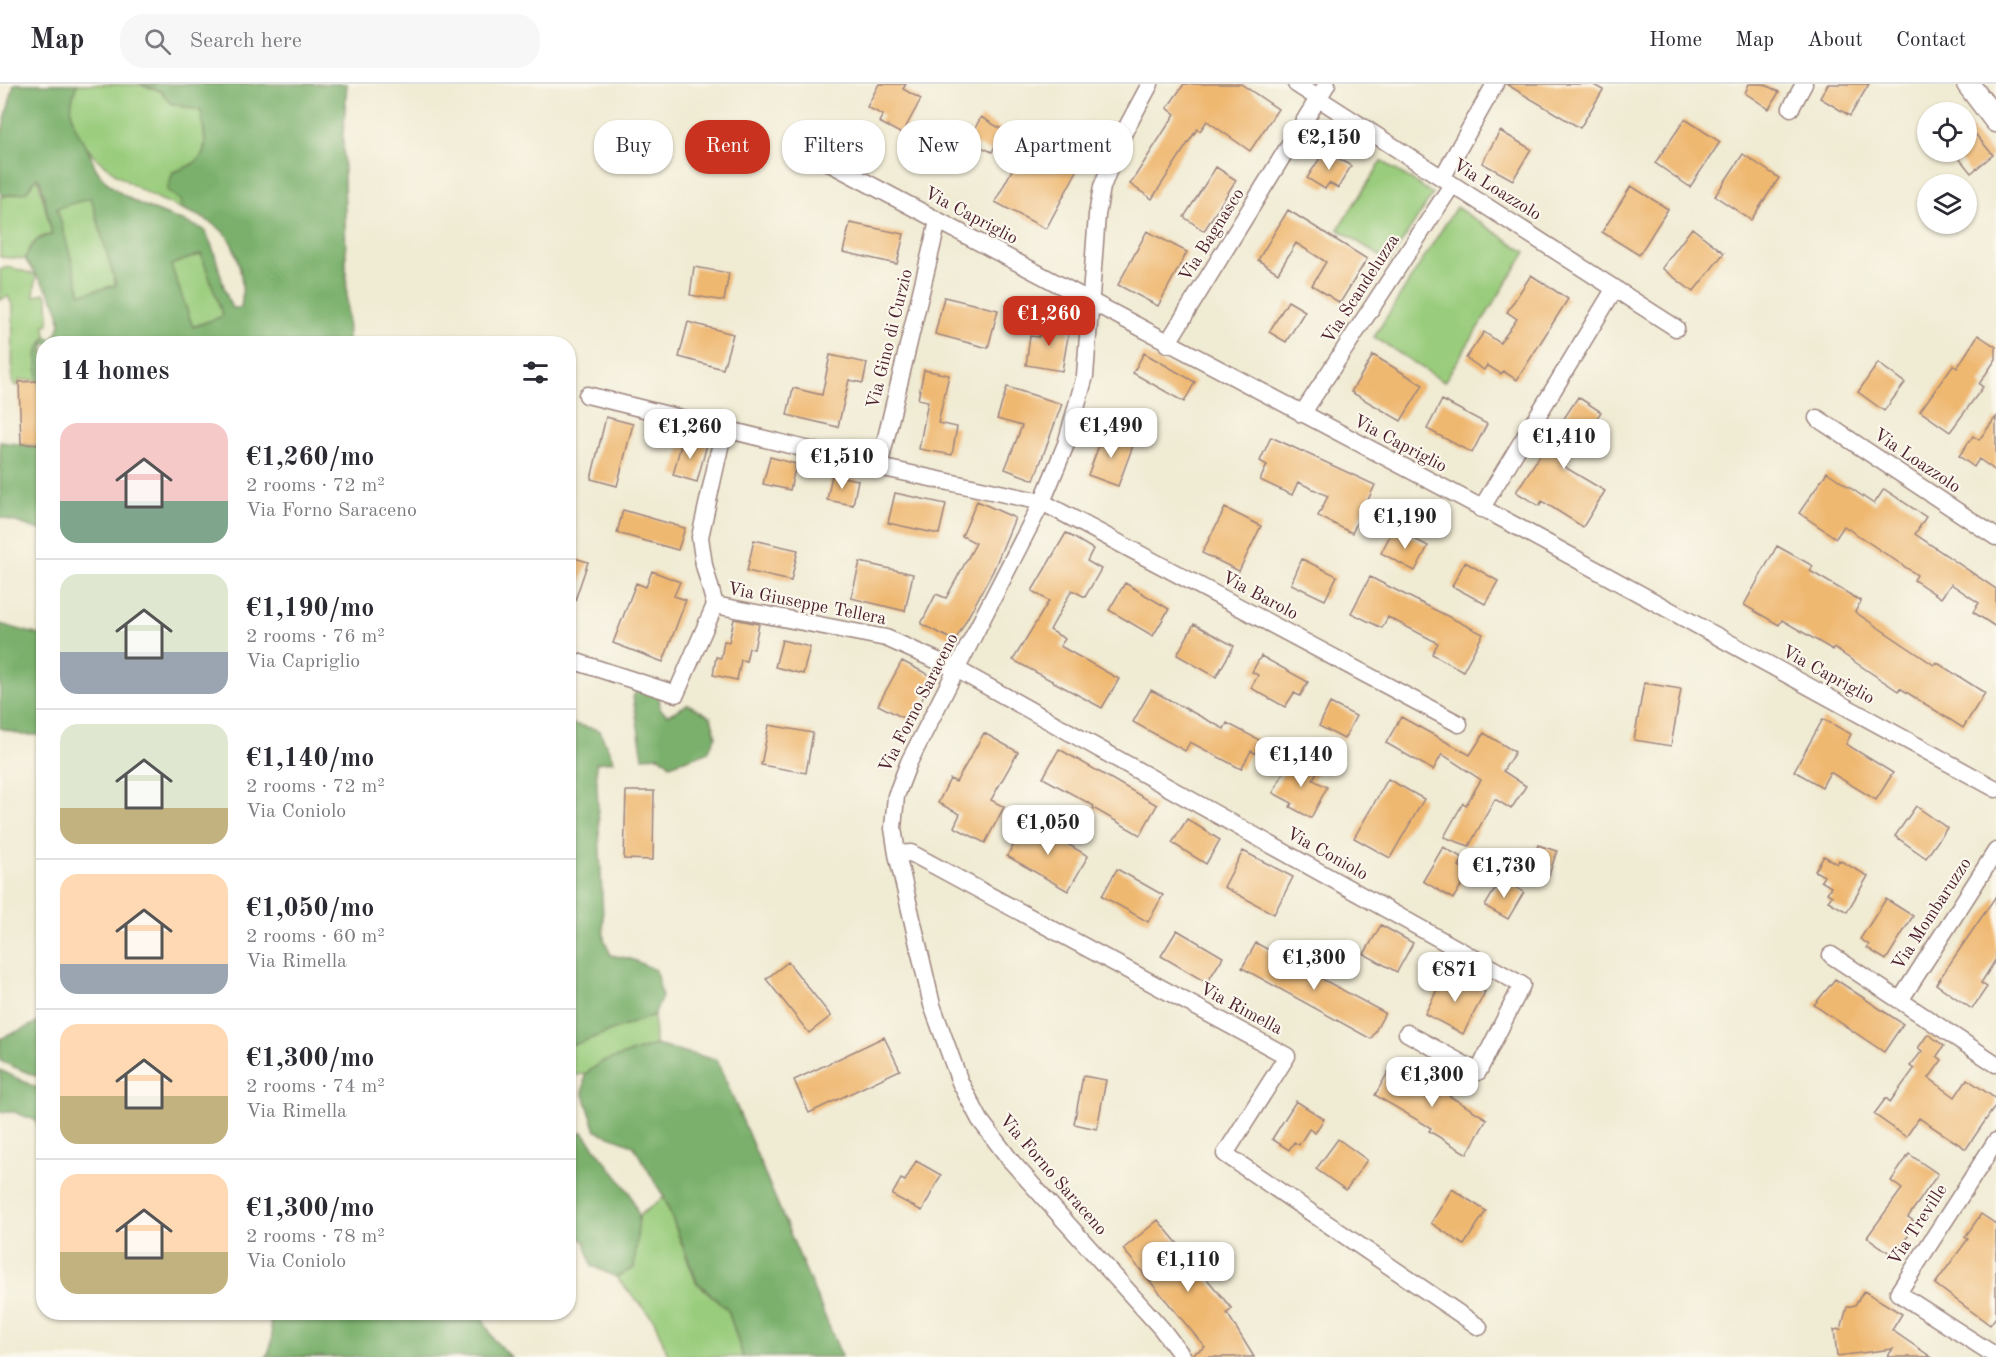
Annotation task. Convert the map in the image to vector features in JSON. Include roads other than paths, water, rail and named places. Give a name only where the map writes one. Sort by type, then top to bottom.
[{"type":"street","name":"Via Forno Saraceno","points":[[1150,84],[1121,138],[1102,187],[1097,214],[1086,376],[1066,444],[1042,502],[899,783],[893,828],[932,1005],[960,1082],[980,1120],[1011,1161],[1161,1328],[1183,1357]]},
{"type":"street","name":"Via Loazzolo","points":[[1296,84],[1323,91],[1447,181],[1676,328]]},
{"type":"street","name":"Via Scandeluzza","points":[[1302,414],[1447,181],[1495,84]]},
{"type":"street","points":[[1791,108],[1804,84]]},
{"type":"street","points":[[1968,84],[1996,121]]},
{"type":"street","name":"Via Bagnasco","points":[[1167,344],[1323,91]]},
{"type":"street","name":"Via Capriglio","points":[[850,174],[1167,344],[1481,508],[1996,789]]},
{"type":"street","name":"Via Gino di Curzio","points":[[879,467],[938,221]]},
{"type":"street","points":[[1481,508],[1615,288]]},
{"type":"street","name":"Via Barolo","points":[[587,395],[879,467],[1042,502],[1459,724]]},
{"type":"street","name":"Via Loazzolo","points":[[1817,418],[1996,537]]},
{"type":"street","points":[[576,662],[676,694],[715,605],[704,565],[700,537],[724,429]]},
{"type":"street","name":"Via Giuseppe Tellera","points":[[715,605],[886,638],[958,670]]},
{"type":"street","name":"Via Coniolo","points":[[958,670],[1522,986],[1478,1072],[1407,1032]]},
{"type":"street","name":"Via Mombaruzzo","points":[[1901,999],[1996,851]]},
{"type":"street","name":"Via Rimella","points":[[897,854],[911,853],[1287,1056],[1225,1154],[1479,1327]]},
{"type":"street","name":"Via Mombaruzzo","points":[[1831,955],[1901,999],[1996,1064]]},
{"type":"street","name":"Via Treville","points":[[1996,1141],[1898,1293],[1996,1356]]}]
